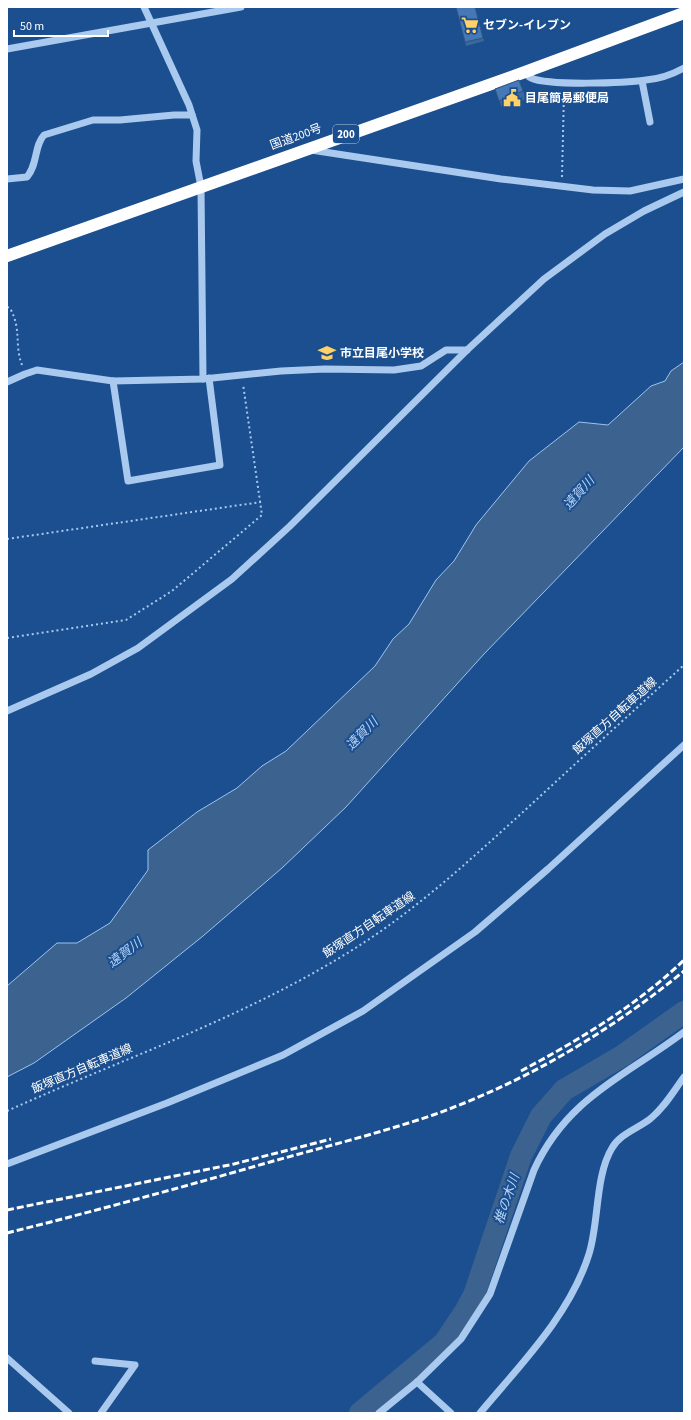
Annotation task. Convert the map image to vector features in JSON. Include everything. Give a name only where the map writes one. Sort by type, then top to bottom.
[{"type":"highway","name":"国道200号","points":[[7,256],[303,149],[525,72],[684,13]]},
{"type":"street","points":[[113,381],[128,481],[220,465],[206,379],[201,187],[196,161],[197,130],[144,7]]},
{"type":"street","points":[[7,50],[241,7]]},
{"type":"street","points":[[525,72],[529,77],[536,80],[564,82],[642,81],[677,72],[684,68]]},
{"type":"street","points":[[642,81],[650,122]]},
{"type":"street","points":[[7,179],[27,178],[35,164],[40,140],[44,135],[93,120],[120,120],[174,115],[192,116]]},
{"type":"street","points":[[303,149],[593,190],[630,191],[684,179]]},
{"type":"street","points":[[7,711],[91,674],[138,648],[232,579],[290,526],[467,350],[544,279],[605,234],[644,211],[684,192]]},
{"type":"street","points":[[7,382],[37,370],[113,381],[206,379],[281,371],[325,369],[394,370],[421,366],[446,350],[467,350]]},
{"type":"street","points":[[7,1164],[167,1103],[283,1055],[363,1011],[475,932],[548,869],[684,745]]},
{"type":"street","points":[[379,1413],[417,1382],[461,1339],[490,1294],[534,1170],[543,1150],[558,1129],[574,1110],[600,1089],[684,1032]]},
{"type":"street","points":[[480,1413],[550,1327],[577,1284],[593,1240],[600,1190],[606,1161],[612,1148],[621,1138],[649,1120],[661,1109],[684,1077]]},
{"type":"street","points":[[7,1358],[69,1413]]},
{"type":"street","points":[[94,1361],[135,1365],[101,1413]]},
{"type":"street","points":[[417,1382],[451,1413]]},
{"type":"path","points":[[562,186],[564,82]]},
{"type":"path","points":[[7,307],[10,308],[17,323],[18,355],[25,374]]},
{"type":"path","points":[[7,638],[126,620],[172,591],[262,515],[242,375]]},
{"type":"path","points":[[7,539],[261,502]]},
{"type":"path","name":"飯塚直方自転車道線","points":[[7,1111],[231,1015],[300,980],[357,947],[414,908],[469,861],[684,665]]},
{"type":"water","name":"遠賀川","points":[[684,362],[684,447],[484,654],[346,807],[282,868],[203,936],[126,998],[34,1063],[7,1077],[7,986],[57,943],[77,943],[110,923],[148,870],[148,850],[197,812],[237,788],[262,766],[286,751],[375,666],[393,639],[409,624],[436,580],[454,561],[476,525],[529,461],[579,422],[608,425],[651,386],[665,381],[671,371]]},
{"type":"building","name":"セブン-イレブン","points":[[456,7],[475,7],[483,38],[465,42]]},
{"type":"building","points":[[519,80],[523,91],[499,101],[495,89]]},
{"type":"waterway","name":"椎の木川","points":[[360,1413],[444,1343],[466,1310],[474,1295],[521,1156],[541,1116],[564,1090],[622,1056],[684,1012]]},
{"type":"railway","points":[[521,1071],[564,1047],[627,1007],[666,977],[684,960]]},
{"type":"railway","points":[[7,1233],[139,1199],[372,1134],[413,1122],[467,1102],[533,1071],[564,1054],[626,1015],[684,971]]},
{"type":"railway","points":[[7,1210],[234,1164],[331,1139]]},
{"type":"place","name":"セブン-イレブン","points":[[470,25]]},
{"type":"place","name":"目尾簡易郵便局","points":[[512,98]]},
{"type":"place","name":"市立目尾小学校","points":[[327,353]]}]
